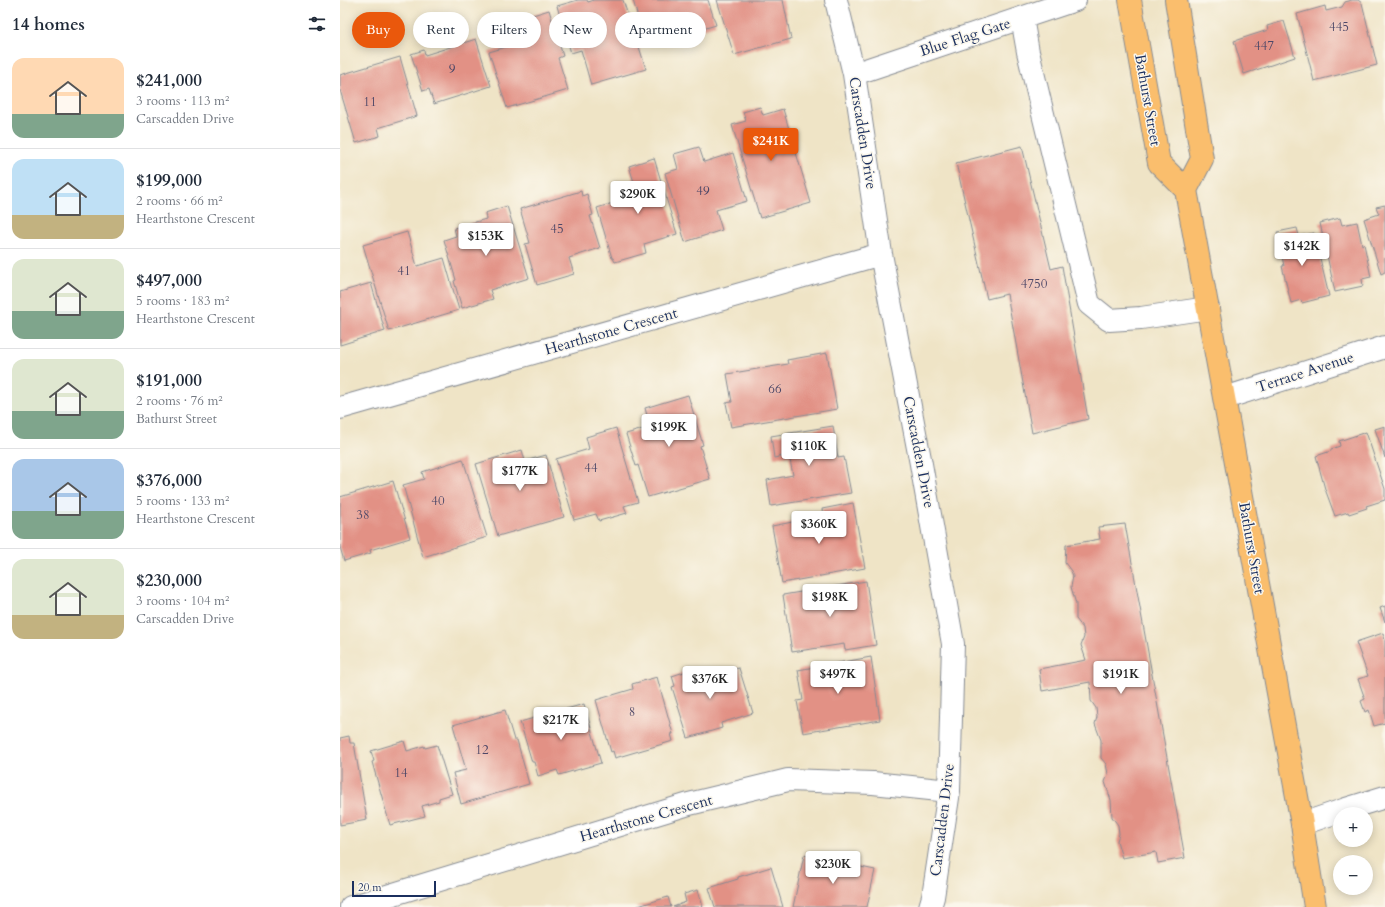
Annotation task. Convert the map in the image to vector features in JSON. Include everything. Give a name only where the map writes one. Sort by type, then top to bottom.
[{"type":"main road","name":"Bathurst Street","points":[[1130,0],[1159,163],[1186,190],[1302,824],[1315,907]]},
{"type":"main road","points":[[1176,0],[1202,160],[1186,190]]},
{"type":"street","name":"Carscadden Drive","points":[[836,0],[854,74],[881,254],[921,464],[953,644],[949,791],[933,897],[930,907]]},
{"type":"street","name":"Blue Flag Gate","points":[[854,74],[1075,0]]},
{"type":"street","points":[[1022,18],[1028,52],[1089,304],[1109,320],[1141,318],[1208,308]]},
{"type":"street","name":"Hearthstone Crescent","points":[[340,408],[881,254]]},
{"type":"street","name":"Terrace Avenue","points":[[1225,398],[1385,347]]},
{"type":"street","name":"Hearthstone Crescent","points":[[351,907],[689,804],[788,780],[873,783],[949,791]]},
{"type":"street","points":[[1302,824],[1346,808],[1385,797]]},
{"type":"building","points":[[578,0],[587,0],[588,2],[594,0],[623,0],[627,12],[615,12],[615,48],[639,48],[646,69],[591,85],[581,50],[571,53],[570,48],[607,48],[607,12],[559,12],[557,6]]},
{"type":"building","points":[[633,0],[708,0],[716,25],[706,28],[706,12],[636,12]]},
{"type":"building","points":[[717,0],[783,0],[791,39],[734,55]]},
{"type":"building","points":[[1358,0],[1362,3],[1377,65],[1314,81],[1297,14],[1325,6],[1326,11],[1342,7],[1345,2]]},
{"type":"building","points":[[549,10],[549,48],[561,48],[563,56],[558,58],[568,90],[507,108],[489,52],[503,48],[541,48],[541,12]]},
{"type":"building","points":[[1284,21],[1295,57],[1244,74],[1234,41],[1268,30],[1267,26]]},
{"type":"building","points":[[476,39],[477,48],[479,48],[491,86],[434,104],[429,89],[423,91],[411,54],[424,50],[425,55],[447,48],[469,48],[469,41]]},
{"type":"building","points":[[400,57],[417,116],[378,128],[380,136],[356,143],[340,90],[340,75]]},
{"type":"building","points":[[760,107],[763,115],[783,109],[811,203],[760,218],[732,125],[746,121],[743,112]]},
{"type":"building","points":[[1022,146],[1051,269],[1062,266],[1088,419],[1032,433],[1007,294],[987,299],[956,163]]},
{"type":"building","points":[[699,147],[704,162],[733,153],[747,201],[716,210],[722,230],[685,242],[665,173],[678,169],[674,154]]},
{"type":"building","points":[[654,158],[677,234],[644,244],[646,253],[615,262],[612,258],[597,208],[638,195],[629,166]]},
{"type":"building","points":[[581,191],[582,196],[587,194],[593,215],[590,216],[600,248],[569,258],[574,274],[537,285],[525,244],[530,243],[520,209]]},
{"type":"building","points":[[1385,205],[1385,272],[1381,274],[1364,219],[1379,214],[1376,207]]},
{"type":"building","points":[[507,206],[529,278],[490,290],[493,299],[462,308],[454,281],[456,280],[444,240],[456,236],[454,228],[486,219],[485,213]]},
{"type":"building","points":[[1340,218],[1342,225],[1357,222],[1362,245],[1364,244],[1371,277],[1362,279],[1363,286],[1335,292],[1320,223]]},
{"type":"building","points":[[1297,228],[1299,236],[1314,233],[1329,296],[1302,303],[1301,300],[1291,303],[1282,266],[1284,266],[1277,232]]},
{"type":"building","points":[[407,232],[417,266],[444,258],[459,310],[389,331],[363,245]]},
{"type":"building","points":[[371,283],[385,331],[340,345],[340,292]]},
{"type":"building","points":[[827,353],[837,409],[731,427],[726,403],[732,402],[727,374],[788,364],[787,360]]},
{"type":"building","points":[[688,395],[703,445],[700,446],[710,479],[648,497],[626,434],[650,427],[645,408]]},
{"type":"building","points":[[833,426],[838,458],[844,457],[851,493],[771,506],[767,480],[793,475],[789,455],[774,458],[771,436]]},
{"type":"building","points":[[1385,426],[1385,458],[1375,429]]},
{"type":"building","points":[[616,428],[638,502],[624,506],[627,513],[599,521],[596,514],[574,520],[556,459],[589,449],[586,437]]},
{"type":"building","points":[[1366,432],[1385,489],[1385,500],[1366,506],[1367,508],[1349,514],[1348,512],[1335,516],[1325,489],[1316,456],[1340,446],[1339,441]]},
{"type":"building","points":[[522,450],[525,461],[546,455],[564,517],[498,536],[476,464]]},
{"type":"building","points":[[463,459],[487,537],[423,557],[403,485],[424,479],[422,472]]},
{"type":"building","points":[[393,481],[410,538],[370,550],[371,553],[344,561],[340,547],[340,497]]},
{"type":"building","points":[[853,503],[865,568],[782,583],[772,526],[823,516],[822,509]]},
{"type":"building","points":[[1125,524],[1185,858],[1158,863],[1156,852],[1122,858],[1117,841],[1119,834],[1118,825],[1112,817],[1111,800],[1105,782],[1108,774],[1106,764],[1101,758],[1101,740],[1095,724],[1097,717],[1096,708],[1091,701],[1090,682],[1042,691],[1039,669],[1086,660],[1081,645],[1084,637],[1083,628],[1076,619],[1076,604],[1071,587],[1073,576],[1065,563],[1066,545],[1100,539],[1098,527]]},
{"type":"building","points":[[866,581],[876,645],[845,650],[844,644],[792,652],[783,595]]},
{"type":"building","points":[[1385,606],[1385,622],[1380,608]]},
{"type":"building","points":[[1383,633],[1385,640],[1385,723],[1374,726],[1369,710],[1365,712],[1361,701],[1365,699],[1358,679],[1368,676],[1356,642]]},
{"type":"building","points":[[871,657],[880,720],[803,733],[797,701],[803,700],[798,670]]},
{"type":"building","points":[[739,668],[753,713],[721,723],[722,728],[688,738],[672,687],[675,686],[672,676],[693,669],[696,679]]},
{"type":"building","points":[[657,677],[673,734],[671,734],[673,741],[615,758],[613,751],[611,752],[596,700],[633,689],[632,684]]},
{"type":"building","points":[[584,704],[601,763],[559,775],[557,770],[538,776],[534,762],[532,762],[520,722]]},
{"type":"building","points":[[505,710],[514,740],[517,740],[529,784],[461,804],[453,773],[466,770],[453,725]]},
{"type":"building","points":[[349,736],[350,743],[354,743],[367,820],[340,825],[340,738]]},
{"type":"building","points":[[404,741],[407,751],[424,746],[425,748],[437,745],[452,794],[439,798],[439,801],[422,806],[425,816],[390,825],[372,762],[374,761],[371,751]]},
{"type":"building","points":[[804,855],[875,870],[867,907],[793,907]]},
{"type":"building","points":[[771,867],[783,907],[715,907],[709,888]]},
{"type":"building","points":[[698,890],[703,907],[673,907],[686,902],[684,894]]},
{"type":"building","points":[[668,897],[671,907],[635,907]]}]
